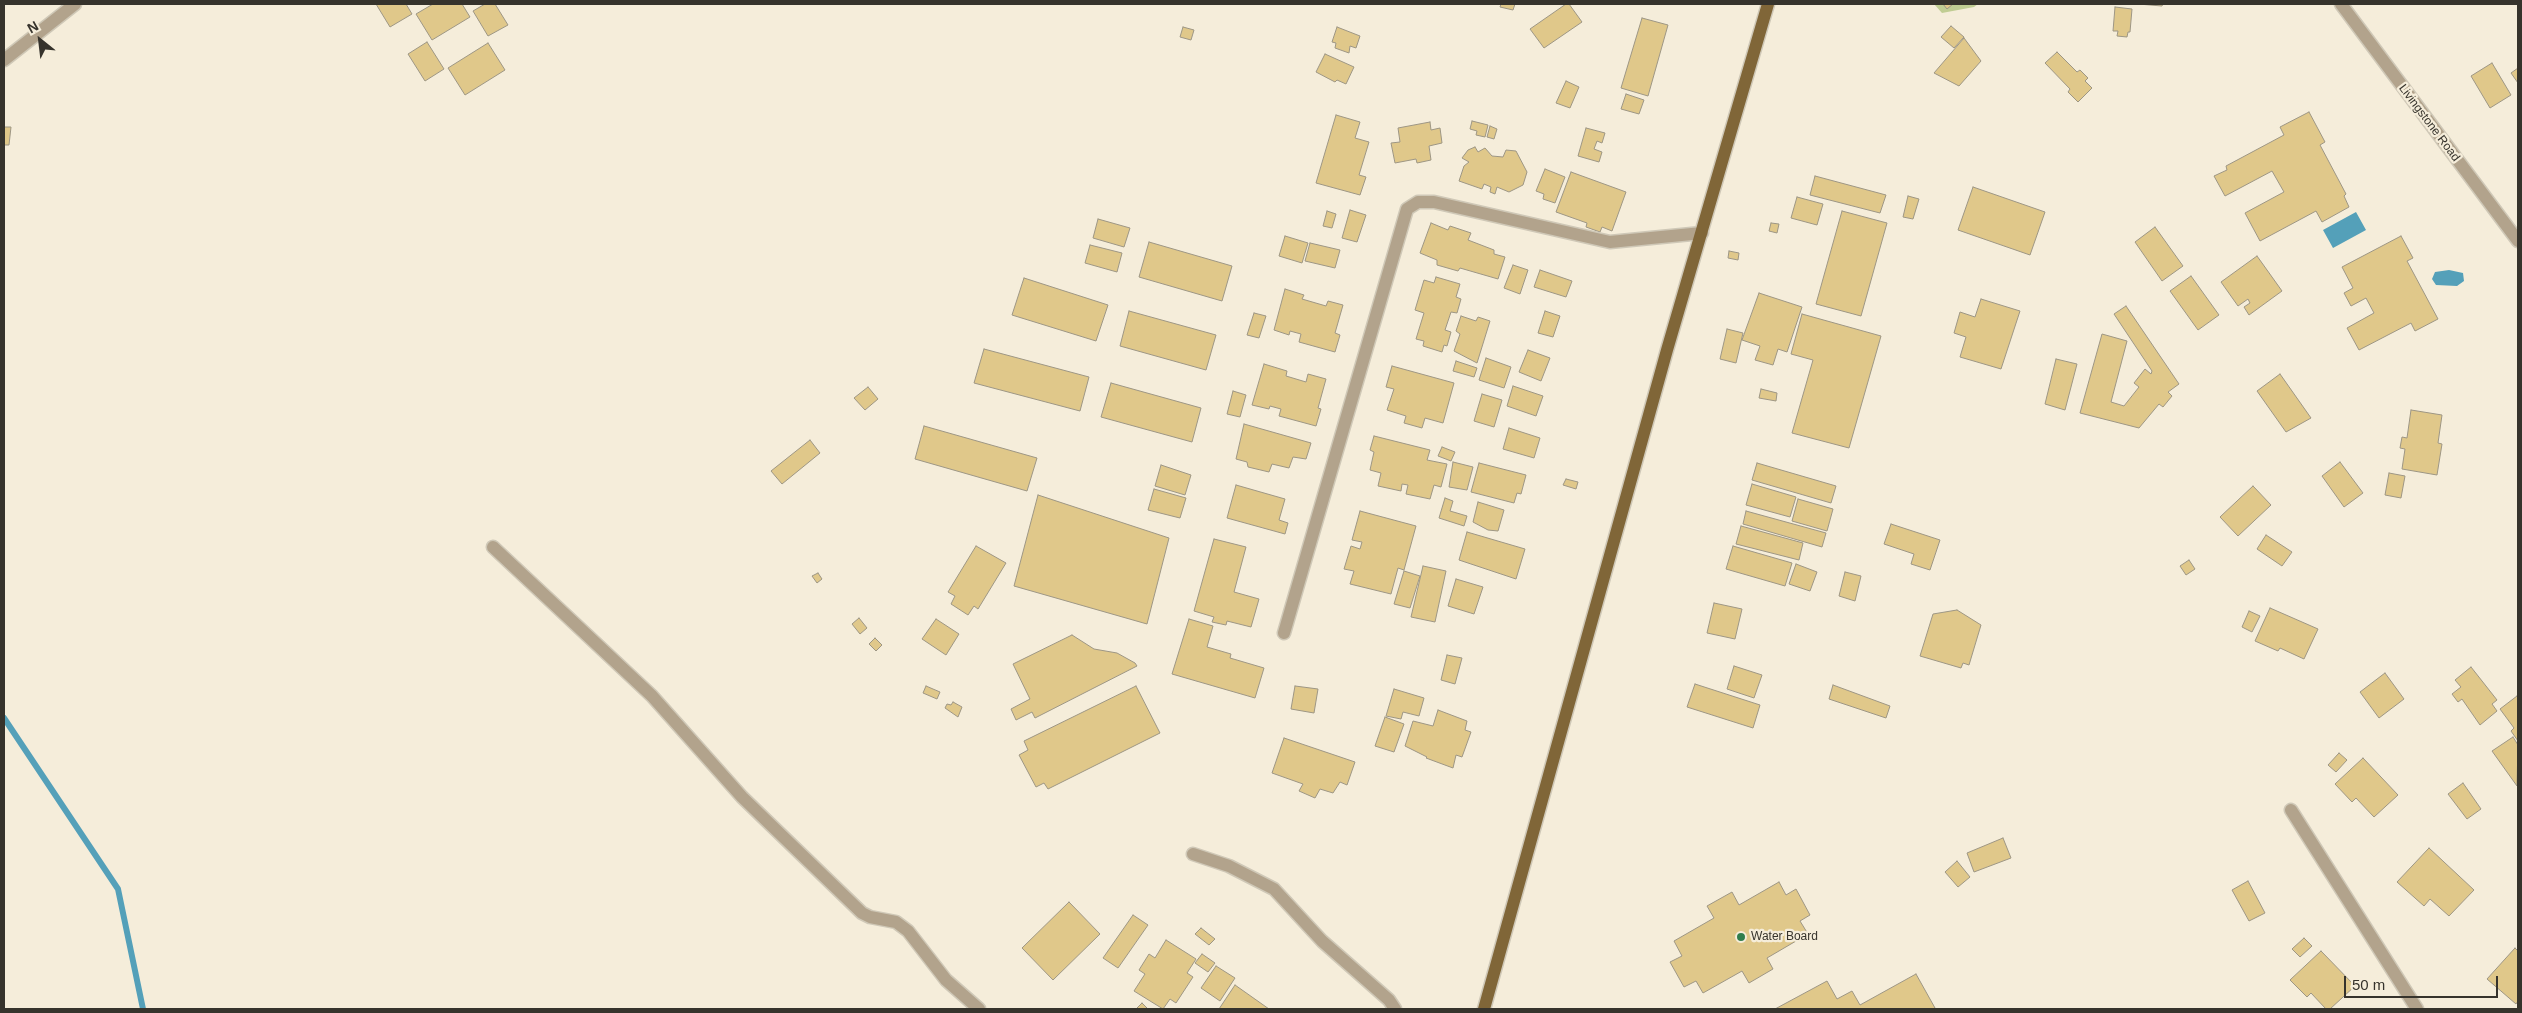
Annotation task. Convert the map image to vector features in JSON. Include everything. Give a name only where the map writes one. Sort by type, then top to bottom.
[{"type":"main road","points":[[1484,1009],[1664,359],[1768,4]]},
{"type":"street","points":[[4,60],[75,4]]},
{"type":"street","name":"Livingstone Road","points":[[2341,4],[2518,242]]},
{"type":"street","points":[[1284,633],[1407,209],[1418,202],[1434,202],[1610,242],[1702,233]]},
{"type":"street","points":[[493,547],[652,696],[742,797],[855,906],[870,917],[896,922],[908,931],[946,980],[979,1009]]},
{"type":"street","points":[[2292,810],[2417,1009]]},
{"type":"street","points":[[1193,854],[1229,866],[1274,889],[1322,941],[1389,1000],[1395,1009]]},
{"type":"green space","points":[[1934,4],[1978,4],[1974,7],[1942,13]]},
{"type":"water","points":[[2356,212],[2366,230],[2333,248],[2323,230]]},
{"type":"water","points":[[2449,270],[2463,273],[2464,281],[2457,286],[2436,285],[2432,279],[2435,272]]},
{"type":"building","points":[[376,4],[406,4],[412,14],[390,27]]},
{"type":"building","points":[[433,4],[462,4],[470,17],[432,40],[416,14]]},
{"type":"building","points":[[485,4],[495,4],[508,25],[488,36],[473,11]]},
{"type":"building","points":[[1501,4],[1515,4],[1513,10],[1500,7]]},
{"type":"building","points":[[1566,4],[1569,4],[1582,22],[1544,48],[1530,29]]},
{"type":"building","points":[[1943,4],[1953,4],[1947,9]]},
{"type":"building","points":[[2138,4],[2163,4],[2162,6]]},
{"type":"building","points":[[2115,7],[2132,9],[2130,32],[2128,32],[2127,37],[2117,36],[2118,31],[2113,31]]},
{"type":"building","points":[[1642,18],[1668,25],[1648,96],[1621,88]]},
{"type":"building","points":[[1951,26],[1964,37],[1954,48],[1941,37]]},
{"type":"building","points":[[1183,27],[1194,30],[1191,40],[1180,37]]},
{"type":"building","points":[[1337,27],[1360,36],[1356,48],[1350,46],[1349,53],[1335,48],[1336,43],[1332,42]]},
{"type":"building","points":[[1964,38],[1981,61],[1959,86],[1934,73]]},
{"type":"building","points":[[427,42],[444,69],[425,81],[408,54]]},
{"type":"building","points":[[488,43],[505,70],[465,95],[448,68]]},
{"type":"building","points":[[2057,52],[2077,72],[2080,70],[2088,78],[2085,81],[2092,88],[2078,102],[2068,92],[2070,89],[2045,63]]},
{"type":"building","points":[[1325,54],[1354,67],[1346,84],[1337,80],[1335,82],[1316,72]]},
{"type":"building","points":[[2492,63],[2511,95],[2490,108],[2471,76]]},
{"type":"building","points":[[2518,68],[2518,83],[2511,73]]},
{"type":"building","points":[[1566,81],[1579,87],[1570,108],[1556,103]]},
{"type":"building","points":[[1626,94],[1644,100],[1639,114],[1621,109]]},
{"type":"building","points":[[2309,112],[2325,142],[2320,145],[2346,194],[2344,196],[2349,207],[2322,222],[2316,211],[2260,241],[2245,213],[2284,192],[2272,171],[2225,196],[2214,176],[2227,170],[2226,166],[2284,135],[2280,127]]},
{"type":"building","points":[[1336,115],[1360,122],[1355,138],[1369,142],[1359,175],[1366,177],[1360,195],[1316,183]]},
{"type":"building","points":[[1472,121],[1488,125],[1485,137],[1476,135],[1477,131],[1470,129]]},
{"type":"building","points":[[1430,122],[1431,130],[1440,128],[1442,143],[1429,146],[1431,160],[1417,163],[1416,159],[1395,163],[1391,143],[1400,142],[1398,128]]},
{"type":"building","points":[[1490,126],[1497,129],[1494,139],[1487,137]]},
{"type":"building","points":[[4,127],[11,127],[9,145],[4,145]]},
{"type":"building","points":[[1586,128],[1605,133],[1602,143],[1597,141],[1594,149],[1602,152],[1599,162],[1578,156]]},
{"type":"building","points":[[1475,147],[1478,152],[1485,148],[1492,156],[1503,157],[1506,150],[1516,151],[1527,172],[1523,185],[1509,192],[1497,187],[1495,194],[1490,192],[1491,187],[1484,184],[1482,189],[1459,181],[1464,166],[1469,162],[1462,158],[1468,150]]},
{"type":"building","points":[[1545,169],[1565,177],[1555,203],[1543,199],[1544,194],[1536,191]]},
{"type":"building","points":[[1571,172],[1626,192],[1612,231],[1602,227],[1600,232],[1586,227],[1587,223],[1556,212]]},
{"type":"building","points":[[1815,176],[1886,195],[1880,213],[1810,195]]},
{"type":"building","points":[[1973,187],[2045,212],[2030,255],[1958,230]]},
{"type":"building","points":[[1908,196],[1919,199],[1913,219],[1903,217]]},
{"type":"building","points":[[1797,197],[1823,204],[1817,225],[1791,218]]},
{"type":"building","points":[[1350,210],[1366,215],[1357,242],[1342,238]]},
{"type":"building","points":[[1327,211],[1336,214],[1332,228],[1323,226]]},
{"type":"building","points":[[1842,211],[1887,223],[1861,316],[1816,304]]},
{"type":"building","points":[[1098,219],[1130,228],[1124,247],[1093,238]]},
{"type":"building","points":[[1431,223],[1448,230],[1450,226],[1471,233],[1468,240],[1494,250],[1494,254],[1505,257],[1498,279],[1460,268],[1458,271],[1437,265],[1437,260],[1420,253]]},
{"type":"building","points":[[1771,223],[1779,224],[1777,233],[1769,231]]},
{"type":"building","points":[[2155,227],[2183,266],[2162,281],[2135,242]]},
{"type":"building","points":[[1285,236],[1308,243],[1302,263],[1279,256]]},
{"type":"building","points":[[2401,236],[2413,258],[2407,261],[2438,319],[2415,331],[2411,323],[2359,350],[2347,328],[2374,313],[2366,298],[2351,306],[2344,293],[2353,288],[2342,267]]},
{"type":"building","points":[[1149,242],[1232,266],[1222,301],[1139,277]]},
{"type":"building","points":[[1310,243],[1340,250],[1335,268],[1305,261]]},
{"type":"building","points":[[1090,245],[1122,253],[1117,272],[1085,263]]},
{"type":"building","points":[[1729,251],[1739,253],[1738,260],[1728,258]]},
{"type":"building","points":[[2257,256],[2282,291],[2249,315],[2244,307],[2250,303],[2248,299],[2238,306],[2221,282]]},
{"type":"building","points":[[1513,265],[1528,270],[1520,294],[1504,288]]},
{"type":"building","points":[[1540,270],[1572,281],[1566,297],[1534,287]]},
{"type":"building","points":[[2191,276],[2219,315],[2198,330],[2170,291]]},
{"type":"building","points":[[1436,277],[1460,284],[1456,297],[1461,299],[1457,313],[1451,312],[1445,330],[1451,332],[1447,346],[1444,345],[1442,352],[1423,346],[1424,341],[1416,339],[1424,313],[1415,310],[1424,280],[1434,283]]},
{"type":"building","points":[[1024,278],[1108,305],[1096,341],[1012,315]]},
{"type":"building","points":[[1285,289],[1304,295],[1302,299],[1326,306],[1328,301],[1343,305],[1335,333],[1340,335],[1335,352],[1299,342],[1301,334],[1290,331],[1289,335],[1274,330]]},
{"type":"building","points":[[1759,293],[1802,307],[1787,352],[1778,349],[1773,365],[1755,360],[1760,346],[1742,340]]},
{"type":"building","points":[[1981,299],[2020,311],[2001,369],[1960,357],[1966,337],[1954,333],[1960,312],[1975,317]]},
{"type":"building","points":[[2126,306],[2179,384],[2168,392],[2172,396],[2163,407],[2159,404],[2139,428],[2080,413],[2102,334],[2127,341],[2111,402],[2124,406],[2139,387],[2134,383],[2145,369],[2151,374],[2152,371],[2114,314]]},
{"type":"building","points":[[1129,311],[1216,335],[1206,370],[1120,346]]},
{"type":"building","points":[[1545,311],[1560,316],[1553,337],[1538,333]]},
{"type":"building","points":[[1254,313],[1266,316],[1259,338],[1247,335]]},
{"type":"building","points":[[1802,314],[1881,336],[1849,448],[1792,433],[1813,360],[1791,354]]},
{"type":"building","points":[[1461,316],[1476,321],[1478,317],[1490,321],[1477,363],[1454,351],[1460,334],[1456,331]]},
{"type":"building","points":[[1727,329],[1743,333],[1736,363],[1720,359]]},
{"type":"building","points":[[984,349],[1089,377],[1080,411],[974,383]]},
{"type":"building","points":[[1528,350],[1550,358],[1541,381],[1519,372]]},
{"type":"building","points":[[1486,358],[1511,367],[1504,388],[1479,380]]},
{"type":"building","points":[[2056,359],[2077,364],[2065,410],[2045,404]]},
{"type":"building","points":[[1456,361],[1477,368],[1474,377],[1453,371]]},
{"type":"building","points":[[1264,364],[1287,371],[1286,376],[1306,382],[1308,374],[1326,379],[1318,408],[1321,409],[1316,426],[1279,416],[1281,409],[1270,406],[1269,409],[1252,405]]},
{"type":"building","points":[[1392,366],[1454,383],[1443,423],[1425,418],[1422,428],[1404,423],[1406,416],[1387,410],[1394,389],[1386,387]]},
{"type":"building","points":[[2280,374],[2311,418],[2286,432],[2257,391]]},
{"type":"building","points":[[1111,383],[1201,408],[1192,442],[1101,417]]},
{"type":"building","points":[[1513,386],[1543,396],[1536,416],[1507,406]]},
{"type":"building","points":[[868,387],[878,399],[865,410],[854,398]]},
{"type":"building","points":[[1761,389],[1777,393],[1776,401],[1759,398]]},
{"type":"building","points":[[1233,391],[1246,395],[1240,417],[1227,414]]},
{"type":"building","points":[[1482,394],[1502,400],[1494,427],[1474,421]]},
{"type":"building","points":[[2411,410],[2442,415],[2438,443],[2442,444],[2437,475],[2402,469],[2405,449],[2400,448],[2402,437],[2407,438]]},
{"type":"building","points":[[1244,424],[1311,443],[1306,459],[1293,457],[1289,468],[1272,464],[1269,472],[1248,467],[1247,462],[1236,459]]},
{"type":"building","points":[[924,426],[1037,458],[1027,491],[915,459]]},
{"type":"building","points":[[1509,428],[1540,438],[1534,458],[1503,449]]},
{"type":"building","points":[[1374,436],[1430,450],[1427,460],[1447,464],[1441,487],[1434,485],[1430,499],[1406,494],[1408,485],[1402,484],[1401,491],[1378,486],[1381,473],[1370,470],[1374,452],[1370,450]]},
{"type":"building","points":[[810,440],[820,453],[782,484],[771,471]]},
{"type":"building","points":[[1442,447],[1455,452],[1451,461],[1438,456]]},
{"type":"building","points":[[1453,462],[1473,467],[1467,490],[1449,487]]},
{"type":"building","points":[[2340,462],[2363,493],[2344,507],[2322,476]]},
{"type":"building","points":[[1479,463],[1526,475],[1521,494],[1517,493],[1514,503],[1471,492]]},
{"type":"building","points":[[1757,463],[1836,486],[1831,503],[1752,480]]},
{"type":"building","points":[[1161,465],[1191,475],[1185,495],[1155,486]]},
{"type":"building","points":[[2389,473],[2405,476],[2401,498],[2385,495]]},
{"type":"building","points":[[1566,479],[1578,482],[1576,489],[1563,485]]},
{"type":"building","points":[[1752,484],[1796,497],[1790,517],[1746,505]]},
{"type":"building","points":[[1236,485],[1285,499],[1279,520],[1288,523],[1285,534],[1227,518]]},
{"type":"building","points":[[2253,486],[2271,505],[2238,536],[2220,517]]},
{"type":"building","points":[[1154,489],[1186,498],[1180,518],[1148,510]]},
{"type":"building","points":[[1038,495],[1169,538],[1147,624],[1014,586]]},
{"type":"building","points":[[1445,498],[1453,501],[1450,511],[1467,516],[1464,526],[1439,518]]},
{"type":"building","points":[[1798,499],[1833,509],[1827,531],[1792,521]]},
{"type":"building","points":[[1478,502],[1504,510],[1498,531],[1488,530],[1473,522]]},
{"type":"building","points":[[1360,511],[1416,526],[1404,570],[1398,568],[1391,594],[1350,584],[1354,571],[1344,569],[1351,546],[1360,549],[1362,542],[1352,540]]},
{"type":"building","points":[[1746,511],[1826,533],[1822,547],[1743,524]]},
{"type":"building","points":[[1891,524],[1940,540],[1930,570],[1911,564],[1914,554],[1884,544]]},
{"type":"building","points":[[1741,526],[1803,543],[1799,560],[1736,544]]},
{"type":"building","points":[[1467,532],[1525,549],[1516,579],[1459,560]]},
{"type":"building","points":[[2266,535],[2292,552],[2282,566],[2257,549]]},
{"type":"building","points":[[1214,539],[1246,547],[1234,592],[1259,599],[1251,627],[1227,621],[1226,625],[1212,622],[1214,617],[1194,611]]},
{"type":"building","points":[[976,546],[1006,563],[978,609],[974,606],[968,615],[951,604],[955,596],[948,592]]},
{"type":"building","points":[[1733,546],[1792,563],[1785,586],[1726,569]]},
{"type":"building","points":[[2189,560],[2195,569],[2186,575],[2180,566]]},
{"type":"building","points":[[1796,564],[1817,572],[1810,591],[1789,584]]},
{"type":"building","points":[[1423,566],[1446,571],[1435,622],[1411,617]]},
{"type":"building","points":[[1404,571],[1420,576],[1410,608],[1394,604]]},
{"type":"building","points":[[1845,572],[1861,576],[1855,601],[1839,596]]},
{"type":"building","points":[[818,573],[822,579],[817,583],[812,576]]},
{"type":"building","points":[[1456,579],[1483,587],[1474,614],[1448,606]]},
{"type":"building","points":[[1714,603],[1742,609],[1735,639],[1707,633]]},
{"type":"building","points":[[2270,608],[2318,629],[2304,659],[2280,648],[2278,651],[2255,641]]},
{"type":"building","points":[[1957,610],[1981,625],[1969,665],[1963,663],[1961,668],[1920,656],[1933,614]]},
{"type":"building","points":[[2249,611],[2260,616],[2252,632],[2242,627]]},
{"type":"building","points":[[859,618],[867,628],[860,634],[852,624]]},
{"type":"building","points":[[936,619],[959,634],[946,655],[922,639]]},
{"type":"building","points":[[1189,619],[1213,626],[1207,647],[1231,654],[1230,658],[1264,668],[1255,698],[1172,674]]},
{"type":"building","points":[[1072,635],[1094,649],[1117,653],[1137,666],[1035,718],[1032,712],[1016,720],[1011,709],[1030,699],[1013,664]]},
{"type":"building","points":[[875,638],[882,645],[876,651],[869,644]]},
{"type":"building","points":[[1447,655],[1462,658],[1455,684],[1441,680]]},
{"type":"building","points":[[1734,666],[1762,675],[1754,698],[1727,689]]},
{"type":"building","points":[[2471,667],[2497,700],[2492,704],[2497,711],[2480,725],[2462,699],[2458,702],[2452,694],[2461,687],[2455,680]]},
{"type":"building","points":[[2385,673],[2404,699],[2379,718],[2360,692]]},
{"type":"building","points":[[1695,684],[1760,705],[1753,728],[1687,707]]},
{"type":"building","points":[[1833,685],[1890,706],[1886,718],[1829,699]]},
{"type":"building","points":[[926,686],[940,692],[937,699],[923,693]]},
{"type":"building","points":[[1136,686],[1160,733],[1048,789],[1044,783],[1036,787],[1019,755],[1028,750],[1024,741]]},
{"type":"building","points":[[1295,686],[1318,689],[1314,713],[1291,709]]},
{"type":"building","points":[[1394,689],[1424,698],[1419,716],[1403,712],[1401,719],[1386,716]]},
{"type":"building","points":[[2517,696],[2518,741],[2511,731],[2514,728],[2500,709]]},
{"type":"building","points":[[953,702],[962,707],[958,717],[945,708],[947,704],[951,705]]},
{"type":"building","points":[[1438,710],[1467,721],[1465,730],[1471,732],[1462,757],[1456,755],[1453,768],[1426,758],[1405,746],[1413,721],[1433,726]]},
{"type":"building","points":[[1385,717],[1404,724],[1394,752],[1375,746]]},
{"type":"building","points":[[2513,737],[2518,745],[2517,786],[2492,751]]},
{"type":"building","points":[[1284,738],[1355,762],[1347,785],[1340,782],[1333,793],[1320,789],[1315,798],[1299,791],[1303,784],[1272,773]]},
{"type":"building","points":[[2339,753],[2347,760],[2336,772],[2328,765]]},
{"type":"building","points":[[2363,758],[2398,795],[2374,817],[2356,798],[2352,802],[2335,784]]},
{"type":"building","points":[[2463,783],[2481,809],[2467,819],[2448,794]]},
{"type":"building","points":[[2003,838],[2011,858],[1974,872],[1967,853]]},
{"type":"building","points":[[2429,848],[2474,890],[2449,916],[2430,899],[2424,906],[2397,882]]},
{"type":"building","points":[[1957,861],[1970,877],[1958,887],[1945,872]]},
{"type":"building","points":[[2248,881],[2265,913],[2249,921],[2232,890]]},
{"type":"building","name":"Water Board","points":[[1779,882],[1786,895],[1796,889],[1810,915],[1800,921],[1808,934],[1767,958],[1773,969],[1749,983],[1742,971],[1703,993],[1696,981],[1684,987],[1670,962],[1682,956],[1674,941],[1714,918],[1707,906],[1732,892],[1739,905]]},
{"type":"building","points":[[1069,902],[1100,934],[1053,980],[1022,948]]},
{"type":"building","points":[[1133,915],[1148,925],[1118,968],[1103,958]]},
{"type":"building","points":[[1201,928],[1215,939],[1209,945],[1195,934]]},
{"type":"building","points":[[2304,938],[2312,946],[2300,957],[2292,949]]},
{"type":"building","points":[[1166,940],[1196,959],[1187,973],[1193,977],[1176,1003],[1170,999],[1163,1009],[1134,991],[1145,974],[1139,970],[1149,954],[1155,958]]},
{"type":"building","points":[[2515,948],[2518,951],[2518,1001],[2516,1004],[2487,979]]},
{"type":"building","points":[[2321,951],[2355,986],[2330,1009],[2326,1009],[2311,993],[2307,997],[2290,980]]},
{"type":"building","points":[[1202,954],[1215,963],[1208,972],[1195,963]]},
{"type":"building","points":[[1216,966],[1235,978],[1220,1001],[1201,988]]},
{"type":"building","points":[[1916,974],[1935,1008],[1775,1009],[1827,981],[1837,999],[1852,991],[1860,1005]]},
{"type":"building","points":[[1235,985],[1269,1009],[1219,1009]]},
{"type":"building","points":[[1142,1003],[1148,1009],[1136,1009]]},
{"type":"waterway","points":[[4,718],[118,889],[143,1009]]},
{"type":"place","name":"Water Board","points":[[1741,937]]}]
